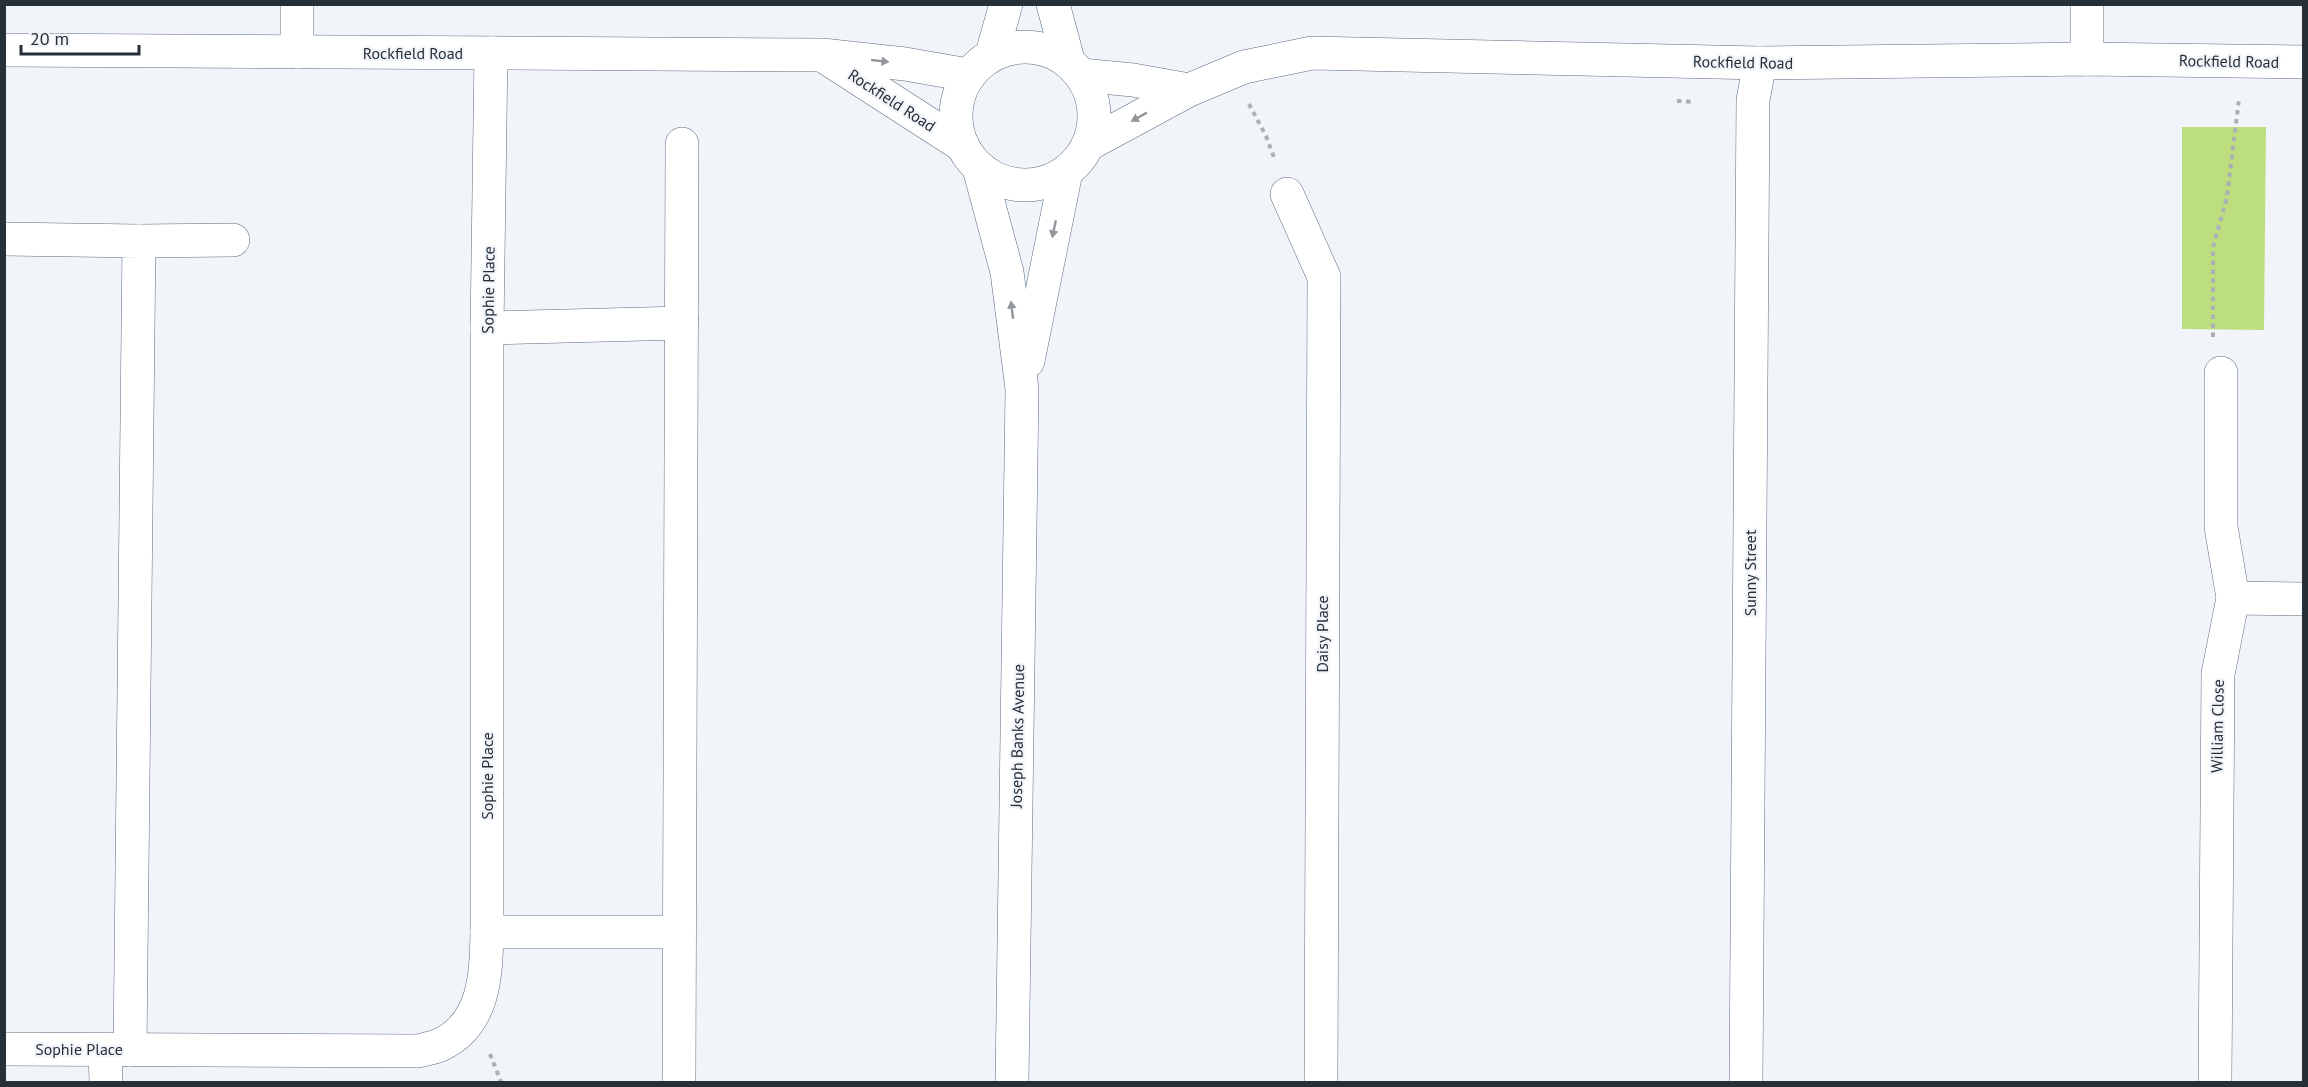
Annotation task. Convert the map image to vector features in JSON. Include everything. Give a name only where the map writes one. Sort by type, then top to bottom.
[{"type":"street","points":[[297,4],[297,52]]},
{"type":"street","points":[[1005,4],[981,63],[962,85],[956,109],[956,122],[971,157],[1000,181],[1024,185],[1045,183],[1076,164],[1089,144],[1094,118],[1092,97],[1075,67],[1053,4]]},
{"type":"street","points":[[2087,4],[2087,59]]},
{"type":"street","points":[[981,63],[1008,48],[1027,46],[1050,51],[1075,67],[1189,90]]},
{"type":"street","name":"Rockfield Road","points":[[4,50],[822,55],[905,64],[968,75],[981,63]]},
{"type":"street","name":"Sophie Place","points":[[4,1049],[418,1052],[441,1045],[460,1030],[477,1009],[486,969],[487,932],[487,328],[491,53]]},
{"type":"street","name":"Rockfield Road","points":[[1089,144],[1189,90],[1244,67],[1312,53],[1760,63],[2087,59],[2304,62]]},
{"type":"street","name":"Rockfield Road","points":[[822,55],[971,157]]},
{"type":"street","name":"Sunny Street","points":[[1746,1083],[1753,100],[1760,63]]},
{"type":"street","points":[[679,1083],[682,144]]},
{"type":"street","name":"Joseph Banks Avenue","points":[[971,157],[1007,272],[1022,389],[1012,1083]]},
{"type":"street","name":"Joseph Banks Avenue","points":[[1022,389],[1066,172]]},
{"type":"street","name":"Daisy Place","points":[[1287,194],[1324,277],[1321,1083]]},
{"type":"street","points":[[4,239],[233,240]]},
{"type":"street","points":[[106,1083],[118,1050],[139,241]]},
{"type":"street","points":[[487,328],[682,323]]},
{"type":"street","name":"William Close","points":[[2215,1083],[2217,674],[2233,598],[2221,526],[2221,373]]},
{"type":"street","points":[[2233,598],[2304,598]]},
{"type":"street","points":[[487,932],[679,932]]},
{"type":"path","points":[[2221,373],[2213,351],[2213,247],[2227,197],[2244,62]]},
{"type":"path","points":[[1258,99],[1248,101],[1266,136],[1287,194]]},
{"type":"path","points":[[1671,99],[1694,102]]},
{"type":"green space","points":[[2182,127],[2266,127],[2264,330],[2182,329]]}]
